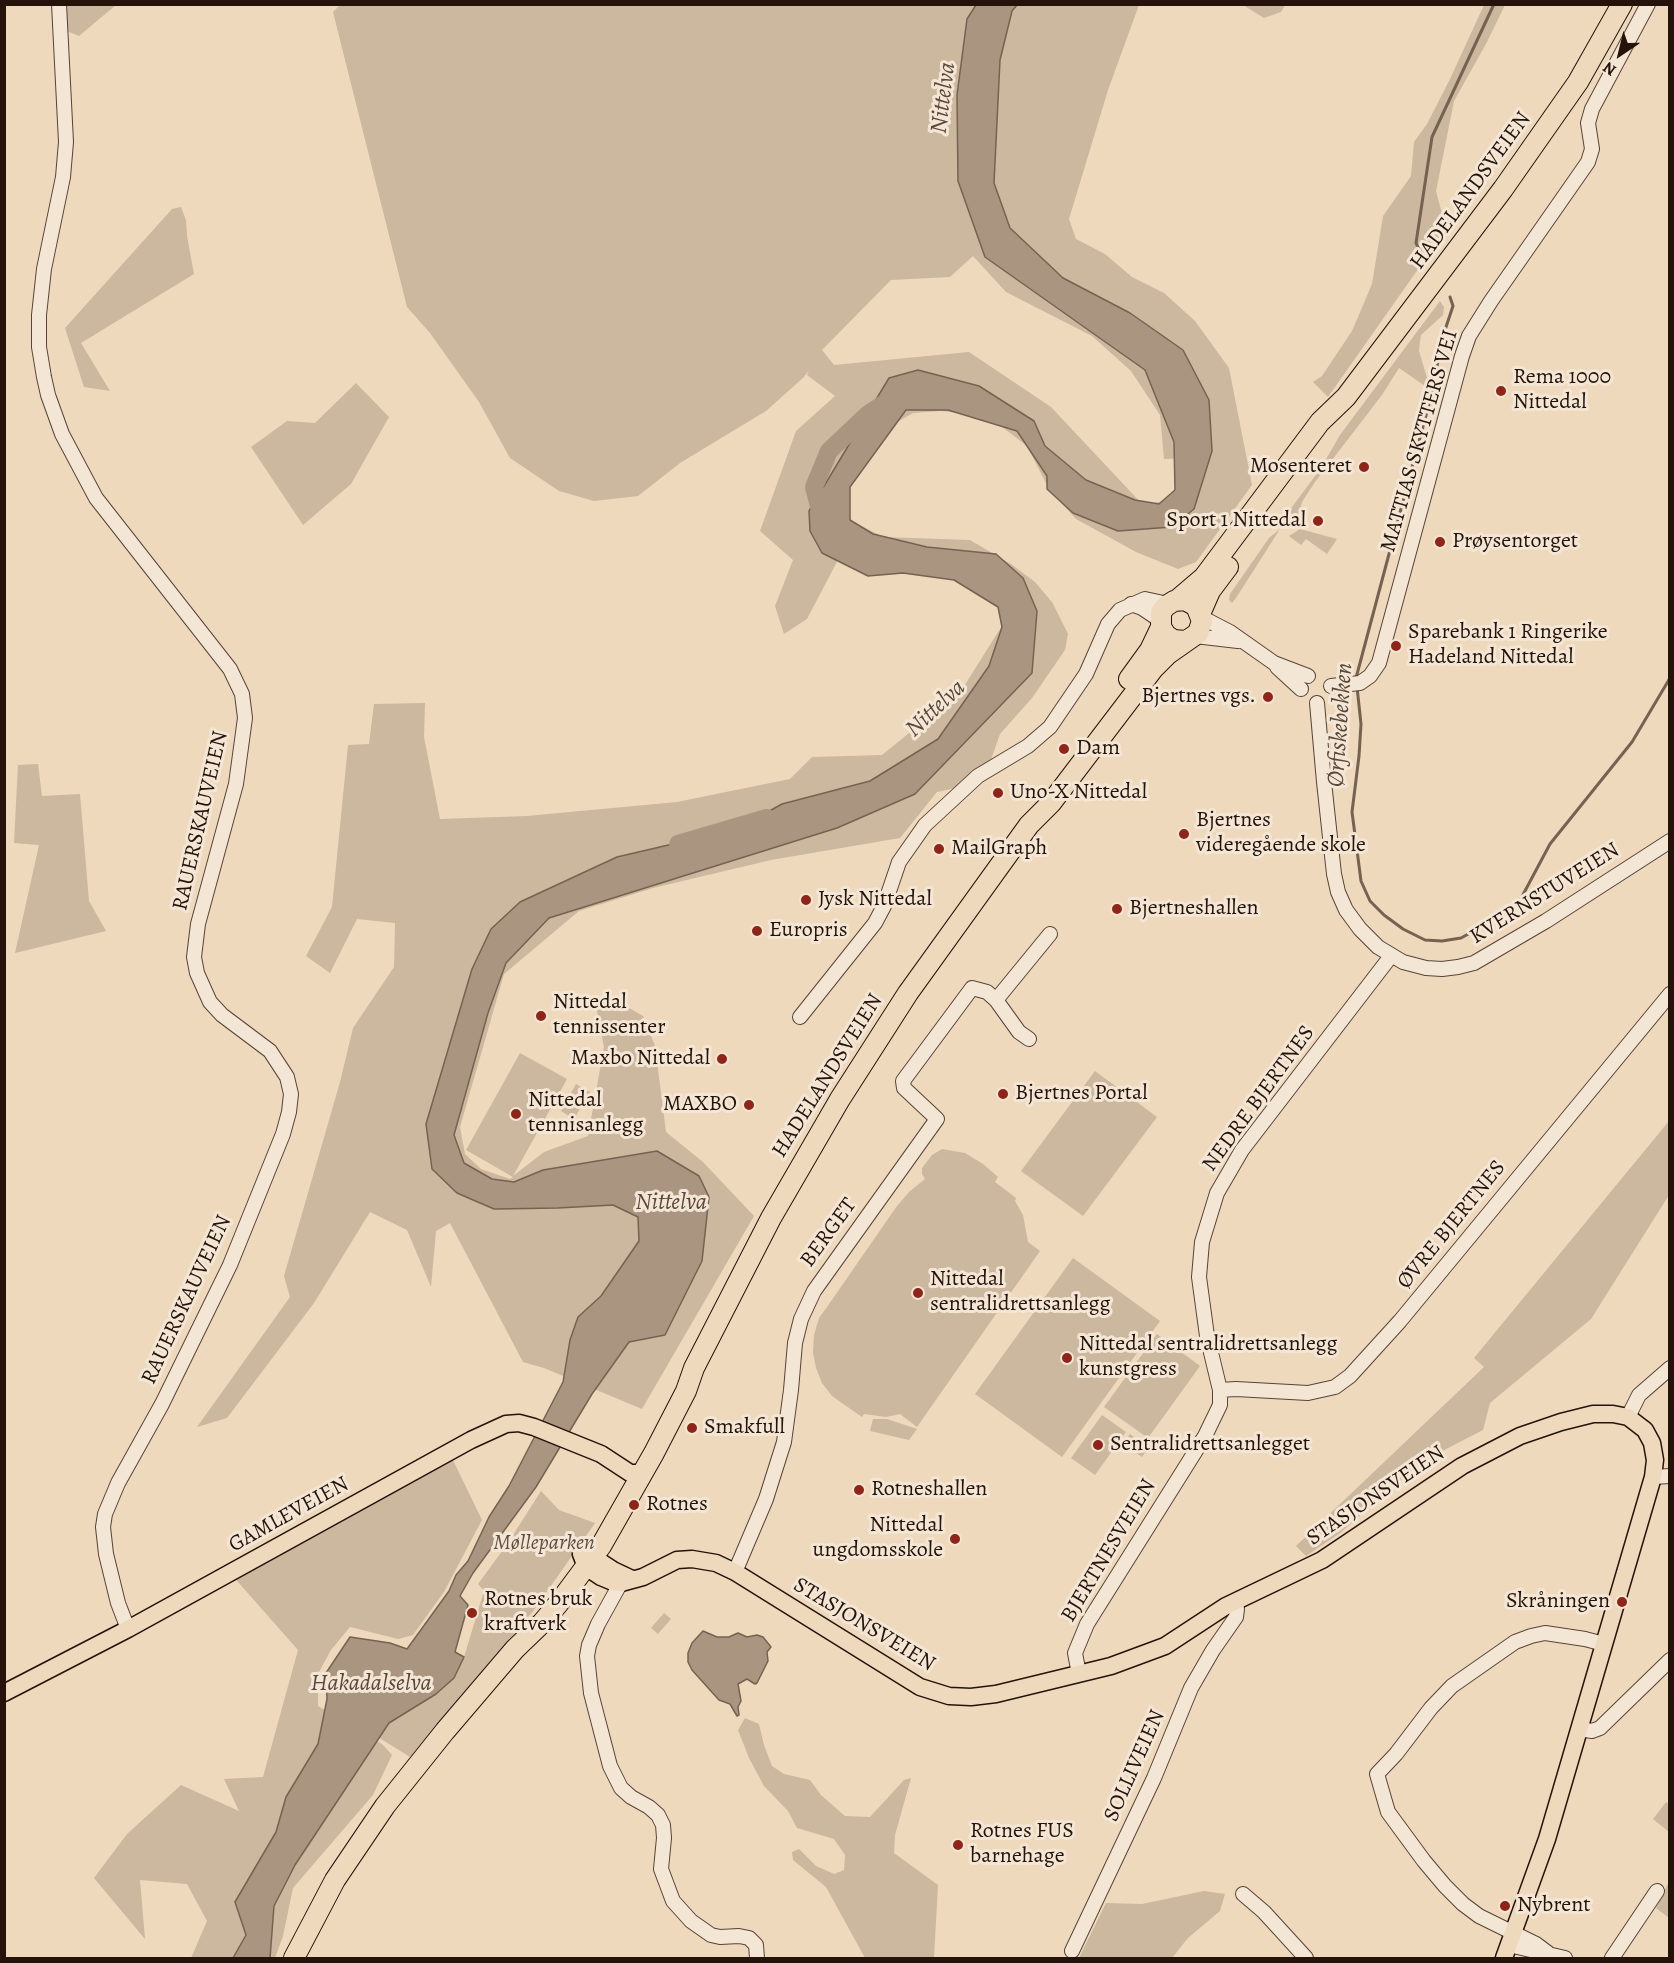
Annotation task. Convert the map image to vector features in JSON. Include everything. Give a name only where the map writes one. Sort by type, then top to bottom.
[{"type":"highway","name":"HADELANDSVEIEN","points":[[1029,825],[1045,792],[1143,659],[1167,613],[1204,577],[1320,422],[1346,397],[1547,128],[1589,64],[1622,4]]},
{"type":"highway","name":"HADELANDSVEIEN","points":[[1201,615],[1210,591],[1335,419],[1346,397]]},
{"type":"highway","points":[[1185,600],[1193,604],[1201,615],[1201,625],[1190,638],[1177,641],[1169,638],[1167,613],[1185,600]]},
{"type":"highway","name":"HADELANDSVEIEN","points":[[294,1959],[335,1880],[374,1821],[424,1755],[515,1649],[587,1560],[678,1389],[694,1368],[771,1218],[850,1082],[929,963],[1029,825],[1051,802],[1158,663],[1190,638]]},
{"type":"main road","name":"STASJONSVEIEN","points":[[627,1579],[648,1576],[669,1563],[684,1559],[707,1560],[735,1572],[920,1687],[940,1694],[971,1697],[996,1694],[1126,1662],[1152,1652],[1234,1602],[1327,1557],[1435,1483],[1477,1457],[1504,1444],[1579,1417],[1603,1413],[1628,1417]]},
{"type":"main road","points":[[1508,1945],[1547,1839],[1604,1644],[1661,1476],[1655,1460],[1653,1443],[1646,1430],[1628,1417]]},
{"type":"main road","name":"GAMLEVEIEN","points":[[4,1693],[128,1629],[471,1440],[506,1424],[519,1423],[601,1454],[616,1455],[636,1470]]},
{"type":"main road","points":[[587,1560],[606,1580],[627,1579]]},
{"type":"street","name":"MATTIAS SKYTTERS VEI","points":[[1330,686],[1348,685],[1365,680],[1377,668],[1469,336],[1587,162],[1592,149],[1588,123],[1592,109],[1648,4]]},
{"type":"street","name":"RAUERSKAUVEIEN","points":[[60,16],[66,142],[63,177],[44,269],[39,315],[39,347],[44,377],[59,427],[96,498],[237,680],[245,708],[243,745],[236,784],[198,924],[195,957],[197,973],[210,1002],[222,1015],[270,1051],[288,1077],[291,1094],[283,1134],[230,1265],[162,1404],[118,1483],[105,1514],[103,1527],[106,1554],[118,1603],[128,1629]]},
{"type":"street","points":[[800,1017],[875,923],[884,906],[899,862],[918,835],[978,776],[1028,746],[1050,727],[1086,674],[1112,618],[1120,610],[1145,599],[1167,613]]},
{"type":"street","points":[[1201,615],[1274,663],[1308,676]]},
{"type":"street","points":[[1190,638],[1240,641]]},
{"type":"street","points":[[1274,663],[1301,689]]},
{"type":"street","name":"KVERNSTUVEIEN","points":[[1317,703],[1334,874],[1338,892],[1346,910],[1360,929],[1378,947],[1391,956],[1410,964],[1435,969],[1474,963],[1546,921],[1670,841]]},
{"type":"street","points":[[1029,1039],[1019,1032],[996,1000],[1050,934]]},
{"type":"street","name":"NEDRE BJERTNES","points":[[1220,1390],[1207,1336],[1199,1277],[1202,1242],[1217,1193],[1248,1142],[1391,956]]},
{"type":"street","name":"BERGET","points":[[735,1572],[766,1499],[784,1442],[795,1343],[809,1300],[820,1281],[937,1119],[904,1088],[903,1081],[972,988],[987,992],[996,1000]]},
{"type":"street","name":"ØVRE BJERTNES","points":[[1220,1390],[1308,1393],[1335,1387],[1350,1376],[1400,1321],[1670,994]]},
{"type":"street","points":[[1628,1417],[1639,1395],[1670,1368]]},
{"type":"street","name":"BJERTNESVEIEN","points":[[1079,1674],[1075,1653],[1084,1630],[1211,1427],[1220,1405],[1220,1390]]},
{"type":"street","points":[[627,1579],[595,1630],[587,1656],[591,1693],[610,1766],[621,1788],[658,1815],[663,1825],[661,1869],[673,1901],[690,1921],[711,1935],[748,1938],[756,1945],[757,1959]]},
{"type":"street","name":"SOLLIVEIEN","points":[[1072,1951],[1154,1778],[1191,1688],[1236,1617],[1237,1609],[1234,1602]]},
{"type":"street","points":[[1565,1959],[1548,1953],[1536,1944],[1508,1945],[1470,1910],[1438,1878],[1389,1812],[1377,1774],[1452,1686],[1515,1642],[1532,1635],[1545,1633],[1604,1644]]},
{"type":"street","points":[[1579,1729],[1592,1731],[1600,1728],[1670,1660]]},
{"type":"street","points":[[1612,1959],[1657,1891]]},
{"type":"street","points":[[1243,1894],[1264,1912],[1306,1959]]},
{"type":"green space","points":[[341,4],[1139,5],[1108,90],[1069,219],[1076,239],[1105,254],[1132,277],[1164,293],[1195,321],[1229,368],[1252,485],[1196,562],[1178,569],[1136,552],[1076,519],[1050,491],[1027,446],[1001,426],[976,415],[941,411],[913,413],[892,425],[845,483],[850,520],[883,537],[970,540],[1011,564],[1035,582],[1052,602],[1068,634],[1065,650],[1032,698],[1000,734],[987,771],[956,788],[937,792],[900,838],[771,860],[653,888],[579,911],[504,974],[460,1127],[465,1154],[481,1169],[510,1179],[513,1177],[466,1150],[520,1053],[567,1079],[513,1176],[544,1152],[588,1136],[604,1047],[595,1001],[610,997],[643,1016],[655,1046],[666,1132],[703,1162],[754,1216],[642,1409],[544,1368],[523,1362],[450,1223],[436,1231],[431,1287],[407,1230],[370,1212],[314,1303],[227,1418],[197,1427],[290,1297],[284,1276],[340,1082],[353,1028],[394,967],[395,923],[357,919],[330,973],[306,956],[332,907],[348,745],[369,744],[374,704],[425,703],[424,737],[440,819],[527,816],[677,802],[790,779],[812,757],[882,755],[961,691],[1012,610],[977,569],[839,558],[807,619],[784,634],[775,606],[793,560],[760,531],[796,431],[835,396],[807,375],[809,370],[766,411],[680,463],[638,496],[594,501],[559,491],[510,458],[479,402],[430,333],[407,307],[333,12]],"holes":[[[973,256],[1006,292],[1092,336],[1131,371],[1160,415],[1164,459],[1197,458],[1186,497],[1143,505],[1051,407],[969,352],[834,365],[822,350],[891,280],[950,277]]]},
{"type":"green space","points":[[66,5],[116,5],[79,36],[62,29]]},
{"type":"green space","points":[[1243,5],[1285,5],[1281,12],[1264,18]]},
{"type":"green space","points":[[1484,5],[1505,5],[1454,101],[1436,191],[1444,221],[1464,204],[1328,397],[1313,382],[1322,376],[1352,331],[1372,284],[1383,216],[1411,176],[1414,142],[1427,124],[1450,79]]},
{"type":"green space","points":[[181,207],[186,220],[194,274],[81,343],[110,391],[84,387],[65,328],[172,209]]},
{"type":"green space","points":[[1440,301],[1444,307],[1443,315],[1421,335],[1419,351],[1427,378],[1425,386],[1399,368],[1382,395],[1315,482],[1302,502],[1297,521],[1289,517],[1292,507],[1321,468],[1340,435]]},
{"type":"green space","points":[[356,383],[389,417],[351,484],[303,525],[251,447],[287,421],[315,423]]},
{"type":"green space","points":[[1280,529],[1232,603],[1229,600],[1230,594],[1269,538]]},
{"type":"green space","points":[[1300,529],[1337,539],[1327,554],[1306,539],[1301,545],[1289,536]]},
{"type":"green space","points":[[38,764],[42,796],[80,794],[89,901],[106,931],[15,953],[39,845],[14,843],[18,765]]},
{"type":"green space","points":[[1095,1071],[1157,1117],[1083,1216],[1021,1171]]},
{"type":"green space","points":[[576,1084],[590,1092],[574,1119],[561,1111]]},
{"type":"green space","points":[[1669,1121],[1669,1195],[1591,1319],[1490,1403],[1483,1430],[1423,1461],[1340,1533],[1306,1556],[1296,1546],[1484,1367],[1474,1358]]},
{"type":"green space","points":[[942,1149],[965,1153],[998,1177],[995,1182],[1016,1198],[1015,1201],[1023,1215],[1028,1242],[1040,1251],[917,1427],[900,1414],[886,1417],[864,1414],[862,1417],[832,1396],[822,1383],[813,1352],[814,1335],[819,1318],[897,1206],[925,1179],[922,1168],[932,1155]]},
{"type":"green space","name":"Nittedal sentralidrettsanlegg kunstgress","points":[[1073,1258],[1160,1321],[1062,1457],[975,1394]]},
{"type":"green space","points":[[1157,1334],[1200,1366],[1148,1438],[1104,1407]]},
{"type":"green space","name":"Sentralidrettsanlegget","points":[[1102,1415],[1126,1432],[1095,1475],[1071,1458]]},
{"type":"green space","points":[[873,1419],[887,1419],[917,1429],[909,1440],[870,1431]]},
{"type":"green space","points":[[1130,1434],[1149,1447],[1142,1457],[1123,1444]]},
{"type":"green space","points":[[450,1454],[482,1520],[444,1592],[413,1635],[398,1639],[350,1627],[331,1650],[318,1674],[318,1706],[382,1744],[392,1755],[373,1795],[293,1888],[283,1936],[275,1958],[191,1958],[207,1921],[187,1884],[140,1880],[145,1939],[94,1878],[127,1834],[181,1785],[239,1811],[224,1779],[263,1777],[298,1650],[231,1574]]},
{"type":"green space","name":"Mølleparken","points":[[541,1491],[559,1510],[595,1523],[534,1610],[410,1757],[373,1734],[384,1722],[399,1718],[454,1678],[464,1657],[484,1591],[478,1584],[508,1543]]},
{"type":"green space","points":[[664,1613],[671,1619],[658,1634],[651,1628]]},
{"type":"green space","points":[[745,1718],[759,1724],[772,1766],[784,1774],[810,1780],[821,1795],[845,1816],[870,1817],[904,1780],[911,1778],[895,1835],[894,1853],[938,1885],[934,1958],[865,1958],[826,1887],[793,1860],[792,1852],[799,1849],[816,1866],[834,1874],[844,1870],[845,1855],[834,1839],[797,1828],[788,1811],[764,1786],[749,1758],[738,1730]]},
{"type":"green space","points":[[1666,1802],[1669,1804],[1669,1832],[1653,1819]]},
{"type":"green space","points":[[1669,1881],[1669,1918],[1656,1908]]},
{"type":"green space","points":[[1204,1891],[1225,1894],[1220,1911],[1188,1938],[1172,1958],[1079,1958],[1106,1903],[1142,1904]]},
{"type":"water","name":"Nittelva","points":[[976,5],[1017,5],[1012,11],[1000,60],[994,183],[1010,228],[1063,278],[1130,313],[1183,350],[1209,400],[1212,451],[1194,509],[1172,527],[1118,531],[1073,513],[1047,489],[1047,476],[1017,431],[948,410],[906,410],[850,487],[850,520],[873,534],[927,547],[996,554],[1023,578],[1037,611],[1032,673],[915,794],[837,828],[549,918],[506,963],[488,1013],[454,1135],[464,1163],[492,1179],[514,1182],[543,1170],[657,1151],[699,1176],[709,1197],[702,1261],[665,1335],[629,1342],[592,1394],[536,1487],[473,1573],[460,1596],[468,1605],[455,1652],[464,1657],[454,1678],[436,1694],[389,1723],[295,1865],[274,1906],[270,1958],[233,1958],[246,1935],[235,1902],[276,1832],[286,1797],[318,1744],[327,1699],[326,1673],[350,1637],[390,1643],[407,1649],[449,1591],[456,1575],[468,1561],[489,1517],[509,1486],[563,1382],[570,1340],[578,1317],[601,1296],[639,1241],[638,1217],[613,1205],[494,1209],[457,1193],[432,1169],[426,1124],[472,969],[491,929],[520,902],[617,857],[737,829],[782,804],[870,781],[938,739],[989,666],[1002,627],[998,607],[954,580],[903,573],[868,576],[822,553],[810,531],[809,511],[889,378],[918,370],[979,386],[1034,421],[1045,446],[1086,480],[1135,500],[1159,504],[1175,490],[1174,442],[1145,370],[985,257],[958,181],[957,95],[967,19]]},
{"type":"water","points":[[703,1631],[717,1637],[729,1637],[738,1633],[747,1637],[757,1635],[763,1637],[771,1647],[767,1652],[768,1661],[757,1683],[747,1679],[738,1684],[741,1701],[737,1716],[730,1704],[719,1700],[692,1670],[688,1662],[688,1653],[692,1643]]},
{"type":"waterway","name":"Ørfiskebekken","points":[[1425,263],[1416,243],[1432,137],[1494,4]]},
{"type":"waterway","name":"Ørfiskebekken","points":[[1356,678],[1434,385],[1441,342],[1453,306],[1450,297]]},
{"type":"waterway","name":"Nittelva","points":[[823,522],[814,487],[829,451],[867,415],[885,403]]},
{"type":"waterway","name":"Ørfiskebekken","points":[[1357,687],[1361,724],[1352,812],[1361,881],[1370,901],[1384,915],[1403,929],[1425,940],[1442,941],[1461,938],[1518,904],[1550,844],[1632,742],[1670,678]]},
{"type":"waterway","name":"Nittelva","points":[[678,844],[767,818]]},
{"type":"place","name":"Rema 1000 Nittedal","points":[[1501,391]]},
{"type":"place","name":"Mosenteret","points":[[1364,467]]},
{"type":"place","name":"Sport 1 Nittedal","points":[[1318,521]]},
{"type":"place","name":"Prøysentorget","points":[[1440,542]]},
{"type":"place","name":"Sparebank 1 Ringerike Hadeland Nittedal","points":[[1396,646]]},
{"type":"place","name":"Bjertnes vgs.","points":[[1268,697]]},
{"type":"place","name":"Dam","points":[[1064,749]]},
{"type":"place","name":"Uno-X Nittedal","points":[[998,793]]},
{"type":"place","name":"Bjertnes videregående skole","points":[[1184,834]]},
{"type":"place","name":"MailGraph","points":[[939,849]]},
{"type":"place","name":"Jysk Nittedal","points":[[806,900]]},
{"type":"place","name":"Bjertneshallen","points":[[1117,909]]},
{"type":"place","name":"Europris","points":[[757,931]]},
{"type":"place","name":"Nittedal tennissenter","points":[[541,1016]]},
{"type":"place","name":"Maxbo Nittedal","points":[[722,1059]]},
{"type":"place","name":"Bjertnes Portal","points":[[1003,1094]]},
{"type":"place","name":"MAXBO","points":[[749,1105]]},
{"type":"place","name":"Nittedal tennisanlegg","points":[[516,1114]]},
{"type":"place","name":"Nittedal sentralidrettsanlegg","points":[[918,1293]]},
{"type":"place","name":"Nittedal sentralidrettsanlegg kunstgress","points":[[1067,1358]]},
{"type":"place","name":"Smakfull","points":[[692,1428]]},
{"type":"place","name":"Sentralidrettsanlegget","points":[[1098,1445]]},
{"type":"place","name":"Rotneshallen","points":[[859,1490]]},
{"type":"place","name":"Rotnes","points":[[634,1505]]},
{"type":"place","name":"Nittedal ungdomsskole","points":[[955,1539]]},
{"type":"place","name":"Skråningen","points":[[1622,1602]]},
{"type":"place","name":"Rotnes bruk kraftverk","points":[[472,1613]]},
{"type":"place","name":"Rotnes FUS barnehage","points":[[958,1845]]},
{"type":"place","name":"Nybrent","points":[[1505,1906]]},
{"type":"water label","name":"Hakadalselva","points":[[371,1684]]}]
